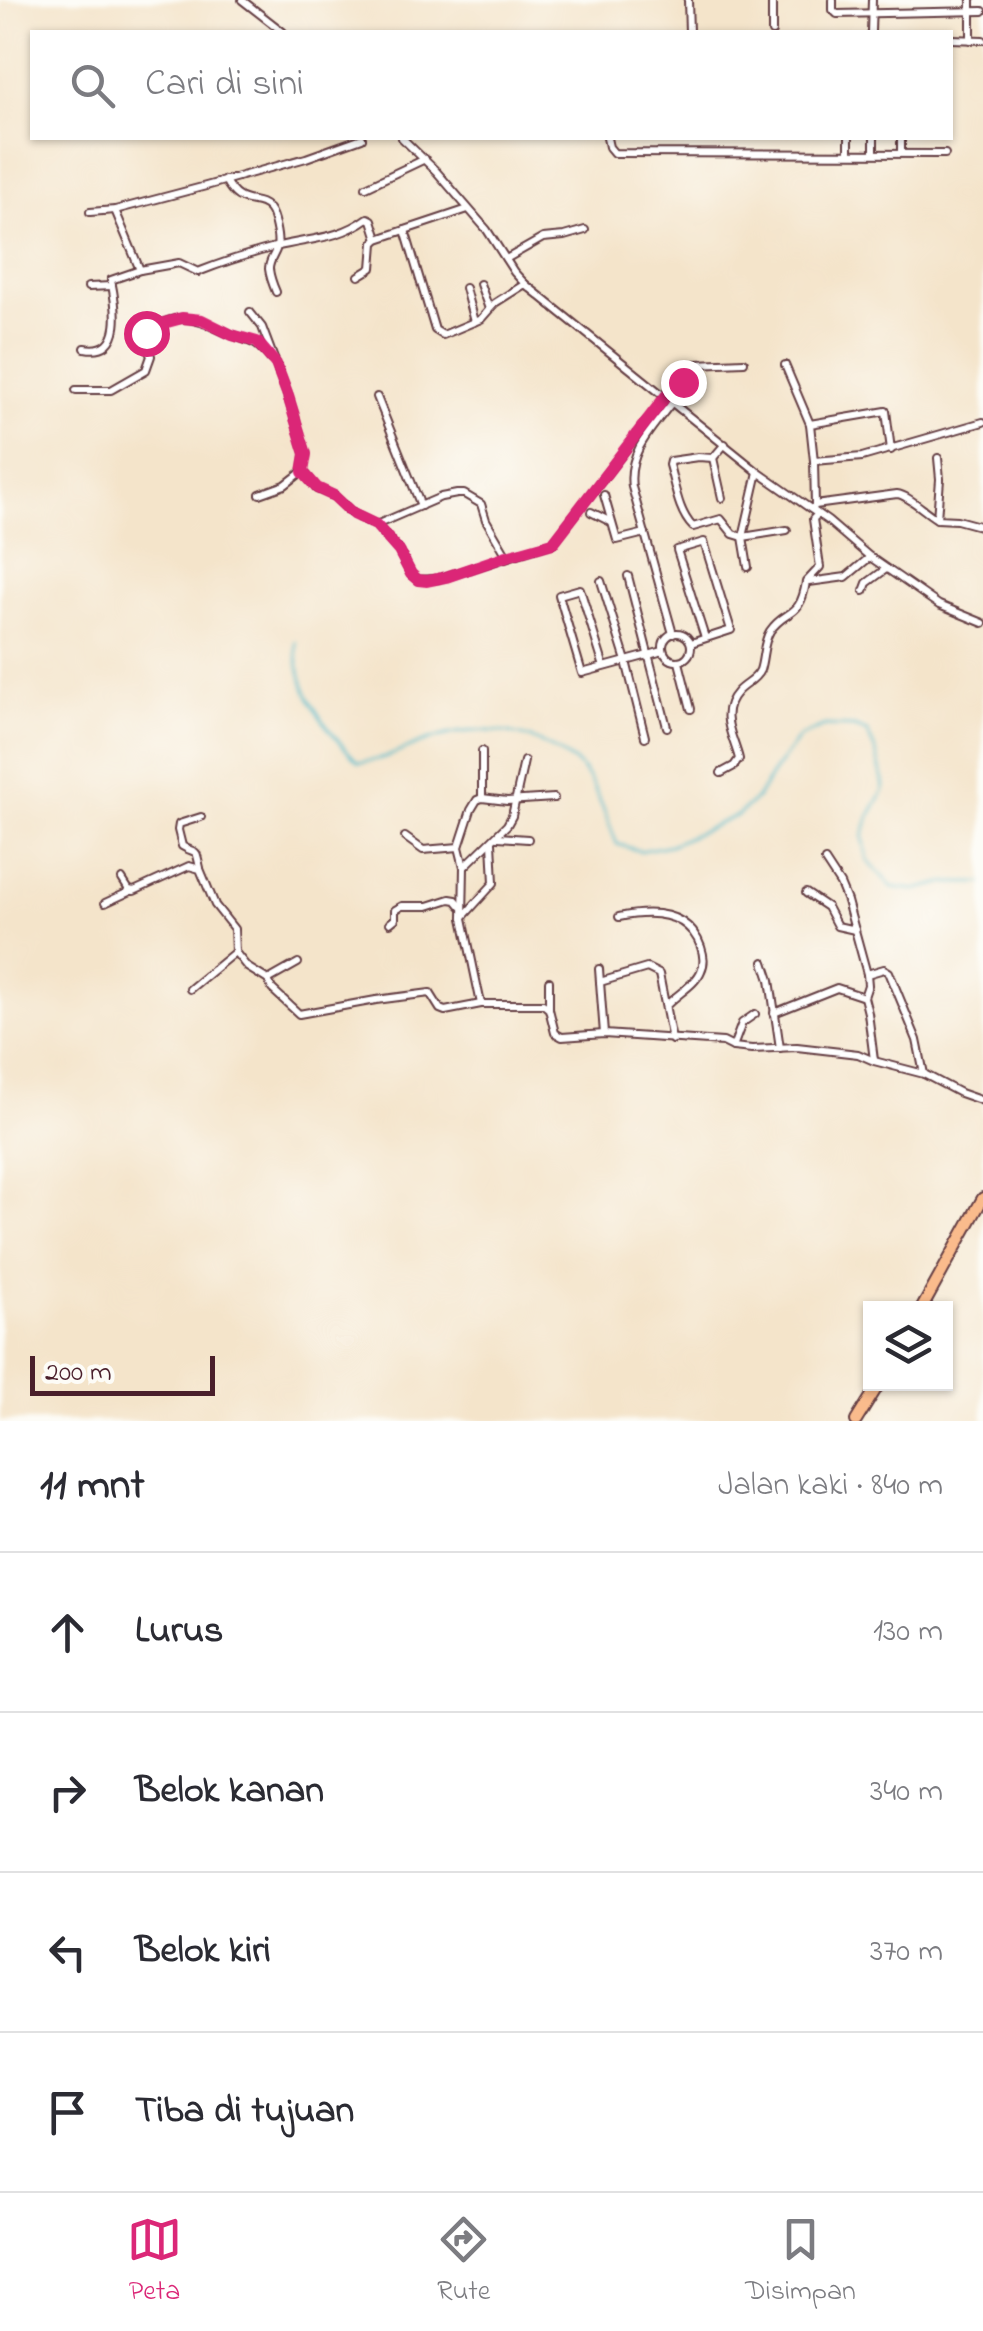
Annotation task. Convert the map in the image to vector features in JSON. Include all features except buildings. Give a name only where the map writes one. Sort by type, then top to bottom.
[{"type":"highway","points":[[926,1301],[983,1198]]},
{"type":"highway","points":[[856,1421],[875,1391]]},
{"type":"street","points":[[242,0],[281,30]]},
{"type":"street","points":[[688,0],[689,30]]},
{"type":"street","points":[[772,0],[772,30]]},
{"type":"street","points":[[833,0],[835,13],[983,11]]},
{"type":"street","points":[[871,30],[872,0]]},
{"type":"street","points":[[971,0],[971,40]]},
{"type":"street","points":[[953,39],[983,40]]},
{"type":"street","points":[[90,212],[115,210],[306,158],[356,140]]},
{"type":"street","points":[[404,140],[488,230],[526,284],[758,472],[815,510],[870,558],[939,605],[981,622],[983,610]]},
{"type":"street","points":[[607,140],[614,153],[945,154]]},
{"type":"street","points":[[848,140],[848,153]]},
{"type":"street","points":[[874,140],[874,152]]},
{"type":"street","points":[[901,140],[901,152]]},
{"type":"street","points":[[366,187],[424,159]]},
{"type":"street","points":[[225,180],[231,192],[268,208],[278,246],[269,272],[276,292]]},
{"type":"street","points":[[358,276],[372,268],[374,243],[378,239],[468,209]]},
{"type":"street","points":[[115,210],[140,270]]},
{"type":"street","points":[[85,348],[96,350],[113,336],[117,308],[111,280],[179,263],[198,272],[278,246],[354,228],[368,218],[378,239]]},
{"type":"street","points":[[405,230],[434,330],[443,335],[486,316],[489,308],[526,284]]},
{"type":"street","points":[[506,259],[543,238],[585,230]]},
{"type":"street","points":[[480,284],[489,308]]},
{"type":"street","points":[[88,287],[112,286]]},
{"type":"street","points":[[465,288],[474,322]]},
{"type":"street","points":[[250,312],[262,328],[306,454],[303,472],[285,485],[260,494]]},
{"type":"street","points":[[76,390],[111,390],[146,370],[150,356],[146,333],[182,318],[202,320],[257,342],[276,364]]},
{"type":"street","points":[[303,472],[317,488],[376,525],[418,580],[446,577],[553,543],[683,382],[696,382],[695,366],[699,362],[744,362]]},
{"type":"street","points":[[721,773],[739,759],[727,720],[736,693],[756,676],[768,635],[796,610],[806,582],[820,567],[813,519],[810,424],[785,365]]},
{"type":"street","points":[[376,398],[421,506]]},
{"type":"street","points":[[669,399],[632,459],[630,472],[673,634]]},
{"type":"street","points":[[810,424],[886,410],[891,450]]},
{"type":"street","points":[[814,461],[862,457],[983,422]]},
{"type":"street","points":[[713,458],[725,444]]},
{"type":"street","points":[[713,458],[722,498]]},
{"type":"street","points":[[713,458],[670,461],[668,465],[683,514],[691,526],[718,519],[733,534],[744,537],[787,530]]},
{"type":"street","points":[[937,520],[938,458]]},
{"type":"street","points":[[748,567],[744,537],[758,472]]},
{"type":"street","points":[[376,525],[457,494],[481,504],[507,556]]},
{"type":"street","points":[[604,495],[617,540],[645,534]]},
{"type":"street","points":[[815,510],[906,495],[937,520],[957,520],[983,527]]},
{"type":"street","points":[[591,512],[612,523]]},
{"type":"street","points":[[690,642],[704,638],[731,630],[704,542],[677,550],[704,638]]},
{"type":"street","points":[[806,582],[846,577],[870,558]]},
{"type":"street","points":[[864,591],[867,583],[886,569]]},
{"type":"street","points":[[628,576],[667,726]]},
{"type":"street","points":[[602,581],[644,737]]},
{"type":"street","points":[[604,667],[580,589],[559,595],[582,673],[663,651]]},
{"type":"street","points":[[673,634],[681,634],[690,642],[690,655],[679,662],[670,660],[663,651],[665,640],[673,634]]},
{"type":"street","points":[[679,662],[691,710]]},
{"type":"street","points":[[482,751],[482,798]]},
{"type":"street","points":[[464,866],[508,825],[524,761]]},
{"type":"street","points":[[480,1004],[462,918],[464,866],[459,848],[471,810],[482,798],[554,798]]},
{"type":"street","points":[[201,817],[179,824],[182,846],[197,853],[215,905],[234,929],[235,952],[247,967],[268,980],[296,1013],[430,994],[445,1011],[480,1004],[543,1004],[550,1009]]},
{"type":"street","points":[[405,837],[423,850],[459,848]]},
{"type":"street","points":[[495,839],[528,838]]},
{"type":"street","points":[[462,918],[494,883],[495,839]]},
{"type":"street","points":[[825,860],[840,884],[866,974],[864,997],[874,1061]]},
{"type":"street","points":[[105,904],[189,866],[200,869]]},
{"type":"street","points":[[122,879],[131,892]]},
{"type":"street","points":[[806,894],[827,907],[837,926],[854,930]]},
{"type":"street","points":[[390,924],[395,919],[395,910],[402,906],[428,906],[450,899],[462,908]]},
{"type":"street","points":[[619,918],[676,917],[688,924],[697,937],[704,954],[703,968],[697,979],[666,1005]]},
{"type":"street","points":[[190,989],[235,952]]},
{"type":"street","points":[[764,962],[780,1048]]},
{"type":"street","points":[[268,980],[298,963]]},
{"type":"street","points":[[599,968],[604,1034]]},
{"type":"street","points":[[600,982],[652,969],[659,974],[672,1040]]},
{"type":"street","points":[[866,974],[884,969],[888,972],[917,1040],[924,1074]]},
{"type":"street","points":[[548,981],[553,1027],[558,1036],[604,1034],[723,1042],[752,1050],[836,1050],[924,1074],[983,1101]]},
{"type":"street","points":[[774,1013],[837,988],[864,997]]},
{"type":"street","points":[[733,1047],[742,1023],[755,1014]]},
{"type":"street","points":[[778,1028],[787,1025]]},
{"type":"waterway","points":[[296,642],[307,693],[334,736],[358,762],[377,760],[432,739],[464,732],[497,731],[529,738],[579,766],[596,793],[617,844],[640,851],[670,845],[738,815],[758,797],[799,737],[825,726],[854,727],[867,732],[876,752],[884,790],[863,837],[868,861],[892,887],[915,890],[943,883],[983,883]]},
{"type":"route","points":[[146,333],[182,318],[202,320],[257,342],[276,364],[288,396],[306,454],[303,472],[317,488],[376,525],[399,551],[411,574],[427,581],[553,543],[666,396],[683,382]]}]
